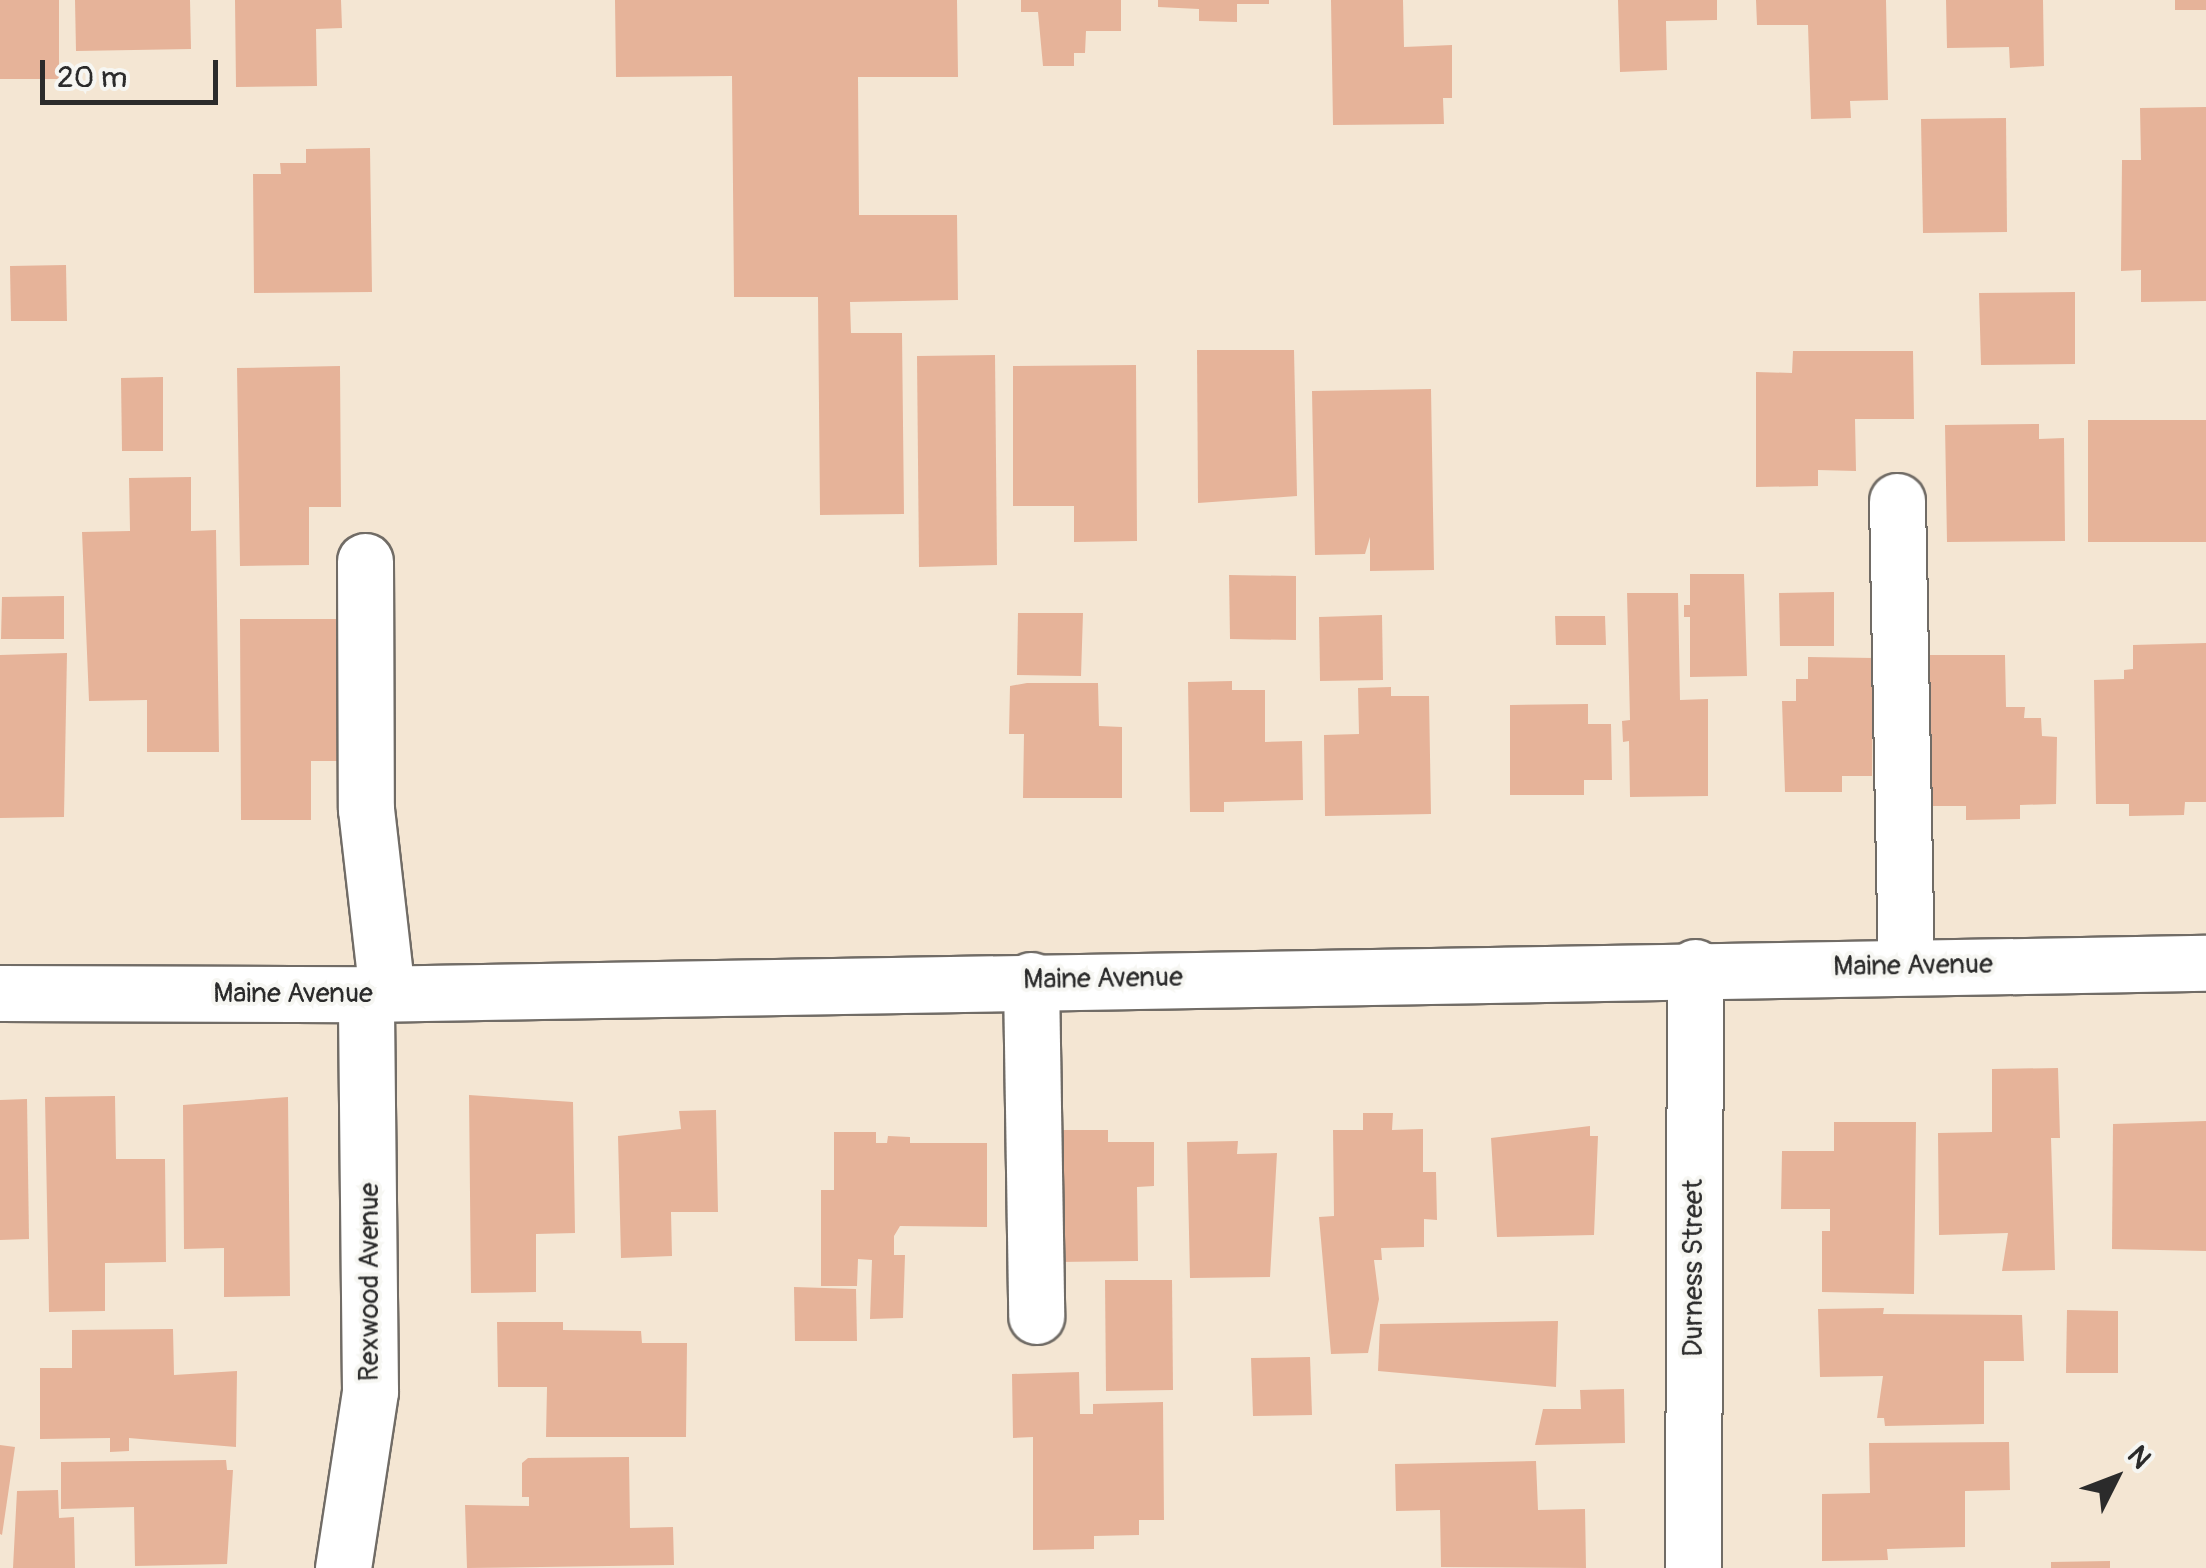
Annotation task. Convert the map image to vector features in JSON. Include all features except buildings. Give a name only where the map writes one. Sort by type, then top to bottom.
[{"type":"street","points":[[1896,502],[1906,966]]},
{"type":"street","name":"Rexwood Avenue","points":[[343,1568],[370,1391],[376,994],[366,810],[365,560]]},
{"type":"street","name":"Maine Avenue","points":[[0,993],[376,994],[1695,968],[2206,963]]},
{"type":"street","name":"Durness Street","points":[[1693,1568],[1695,968]]},
{"type":"street","points":[[1030,980],[1036,1316]]}]
